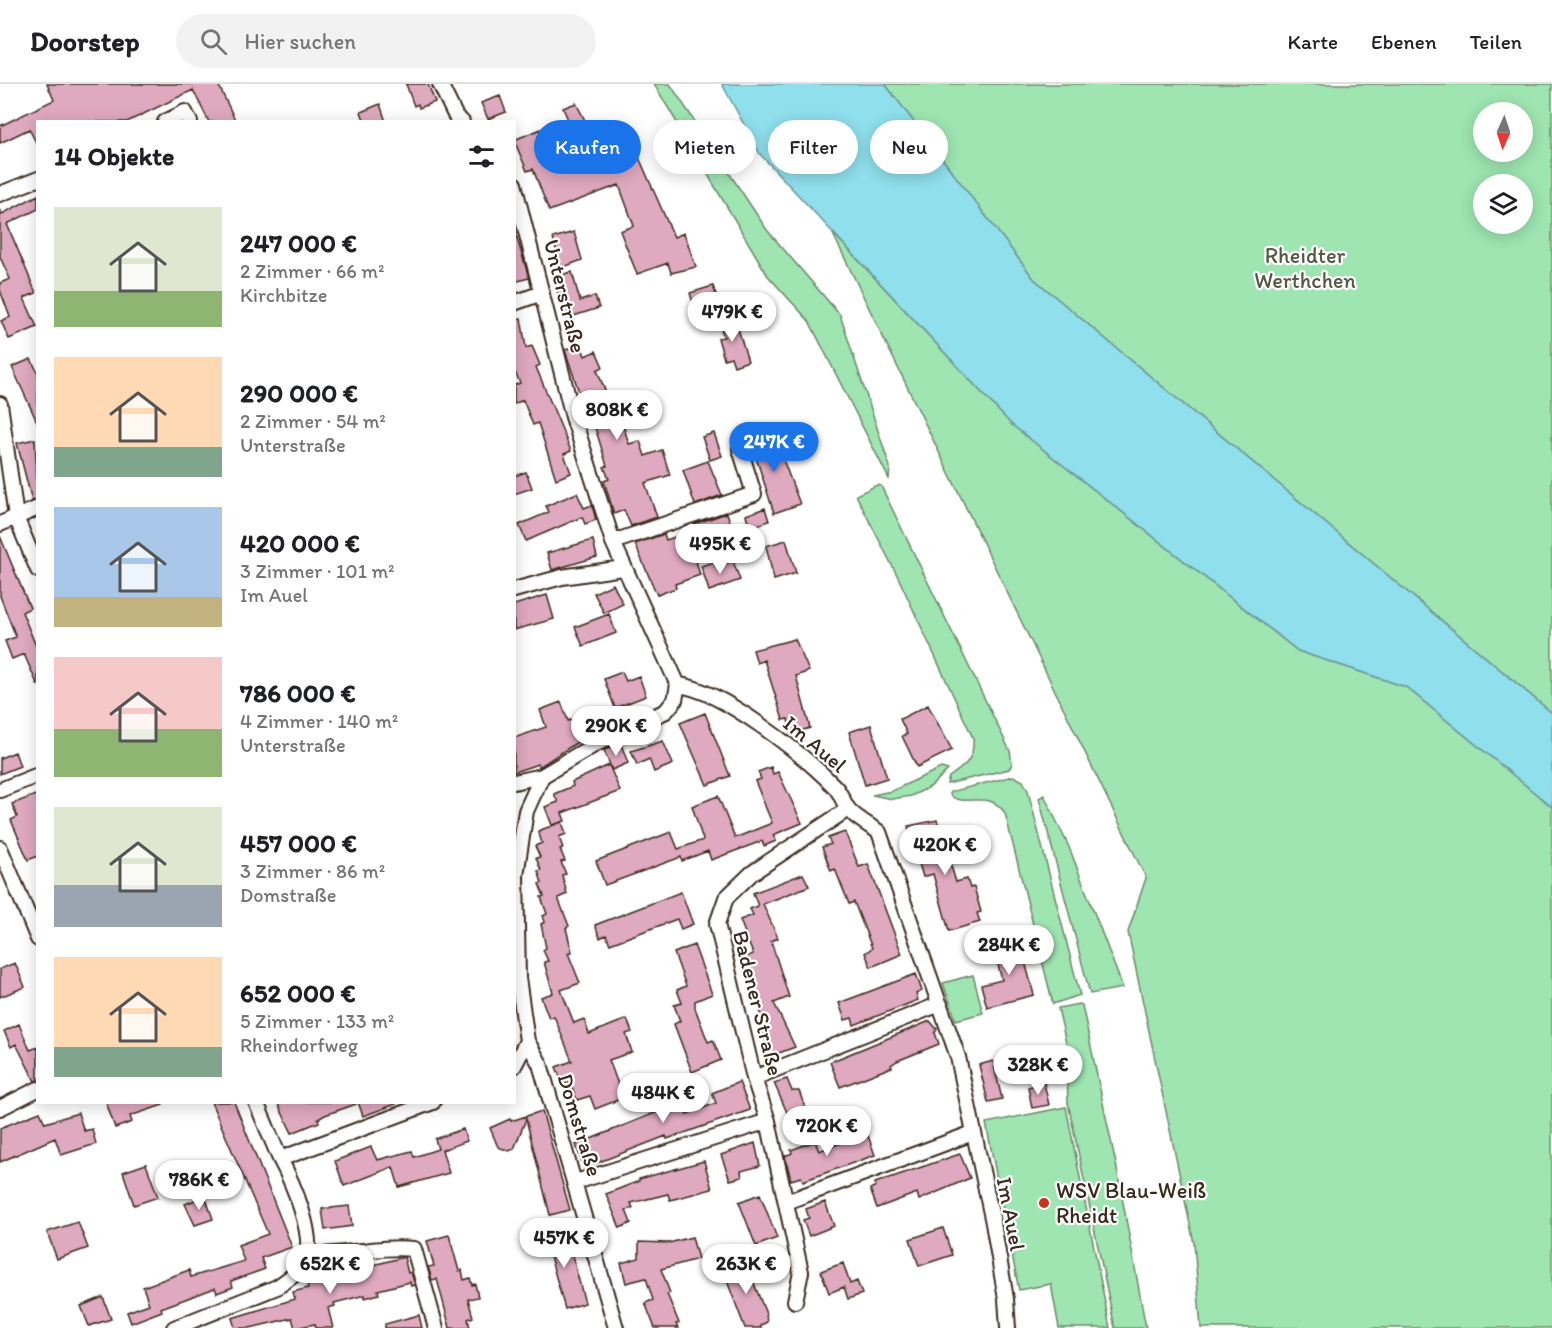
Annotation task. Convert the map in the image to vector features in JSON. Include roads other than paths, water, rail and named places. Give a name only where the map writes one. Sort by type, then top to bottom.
[{"type":"street","points":[[440,84],[460,120]]},
{"type":"street","points":[[169,120],[185,112],[189,120]]},
{"type":"street","points":[[0,194],[36,180]]},
{"type":"street","name":"Unterstraße","points":[[516,190],[573,417],[613,542],[678,684]]},
{"type":"street","points":[[516,302],[542,293]]},
{"type":"street","points":[[0,404],[16,517],[36,565]]},
{"type":"street","points":[[613,542],[754,494],[740,449]]},
{"type":"street","points":[[0,524],[36,509]]},
{"type":"street","points":[[516,589],[562,577],[623,568]]},
{"type":"street","points":[[516,782],[542,777],[594,745],[666,711],[675,700],[678,684]]},
{"type":"street","name":"Im Auel","points":[[678,684],[705,692],[750,718],[807,762],[836,788],[848,809],[879,832],[958,1057],[993,1223],[1006,1299],[1008,1328]]},
{"type":"street","points":[[0,790],[36,776]]},
{"type":"street","points":[[516,1062],[527,1041],[518,978],[516,875],[525,811],[542,777]]},
{"type":"street","name":"Badener Straße","points":[[795,1301],[801,1272],[768,1121],[754,1078],[717,924],[726,898],[752,873],[848,809]]},
{"type":"street","points":[[0,848],[36,934]]},
{"type":"street","points":[[754,1078],[940,1004]]},
{"type":"street","name":"Domstraße","points":[[527,1041],[540,1064],[576,1182],[616,1328]]},
{"type":"street","points":[[0,1108],[36,1090]]},
{"type":"street","points":[[174,1328],[277,1287],[299,1269],[306,1255],[308,1246],[294,1186],[280,1160],[257,1104]]},
{"type":"street","points":[[280,1160],[428,1104]]},
{"type":"street","points":[[576,1182],[768,1121]]},
{"type":"street","points":[[786,1202],[973,1133]]},
{"type":"street","points":[[306,1255],[323,1256],[395,1247],[414,1250],[436,1328]]},
{"type":"water","points":[[722,84],[885,84],[913,120],[870,120],[870,174],[948,174],[948,166],[1034,279],[1552,713],[1552,807],[1406,687],[1298,651],[1011,424],[779,174],[858,174],[858,120],[768,120],[768,163],[756,147],[756,120],[742,120]]},
{"type":"place","name":"WSV Blau-Weiß Rheidt","points":[[1044,1203]]},
{"type":"park label","name":"Rheidter Werthchen","points":[[1305,268]]}]
